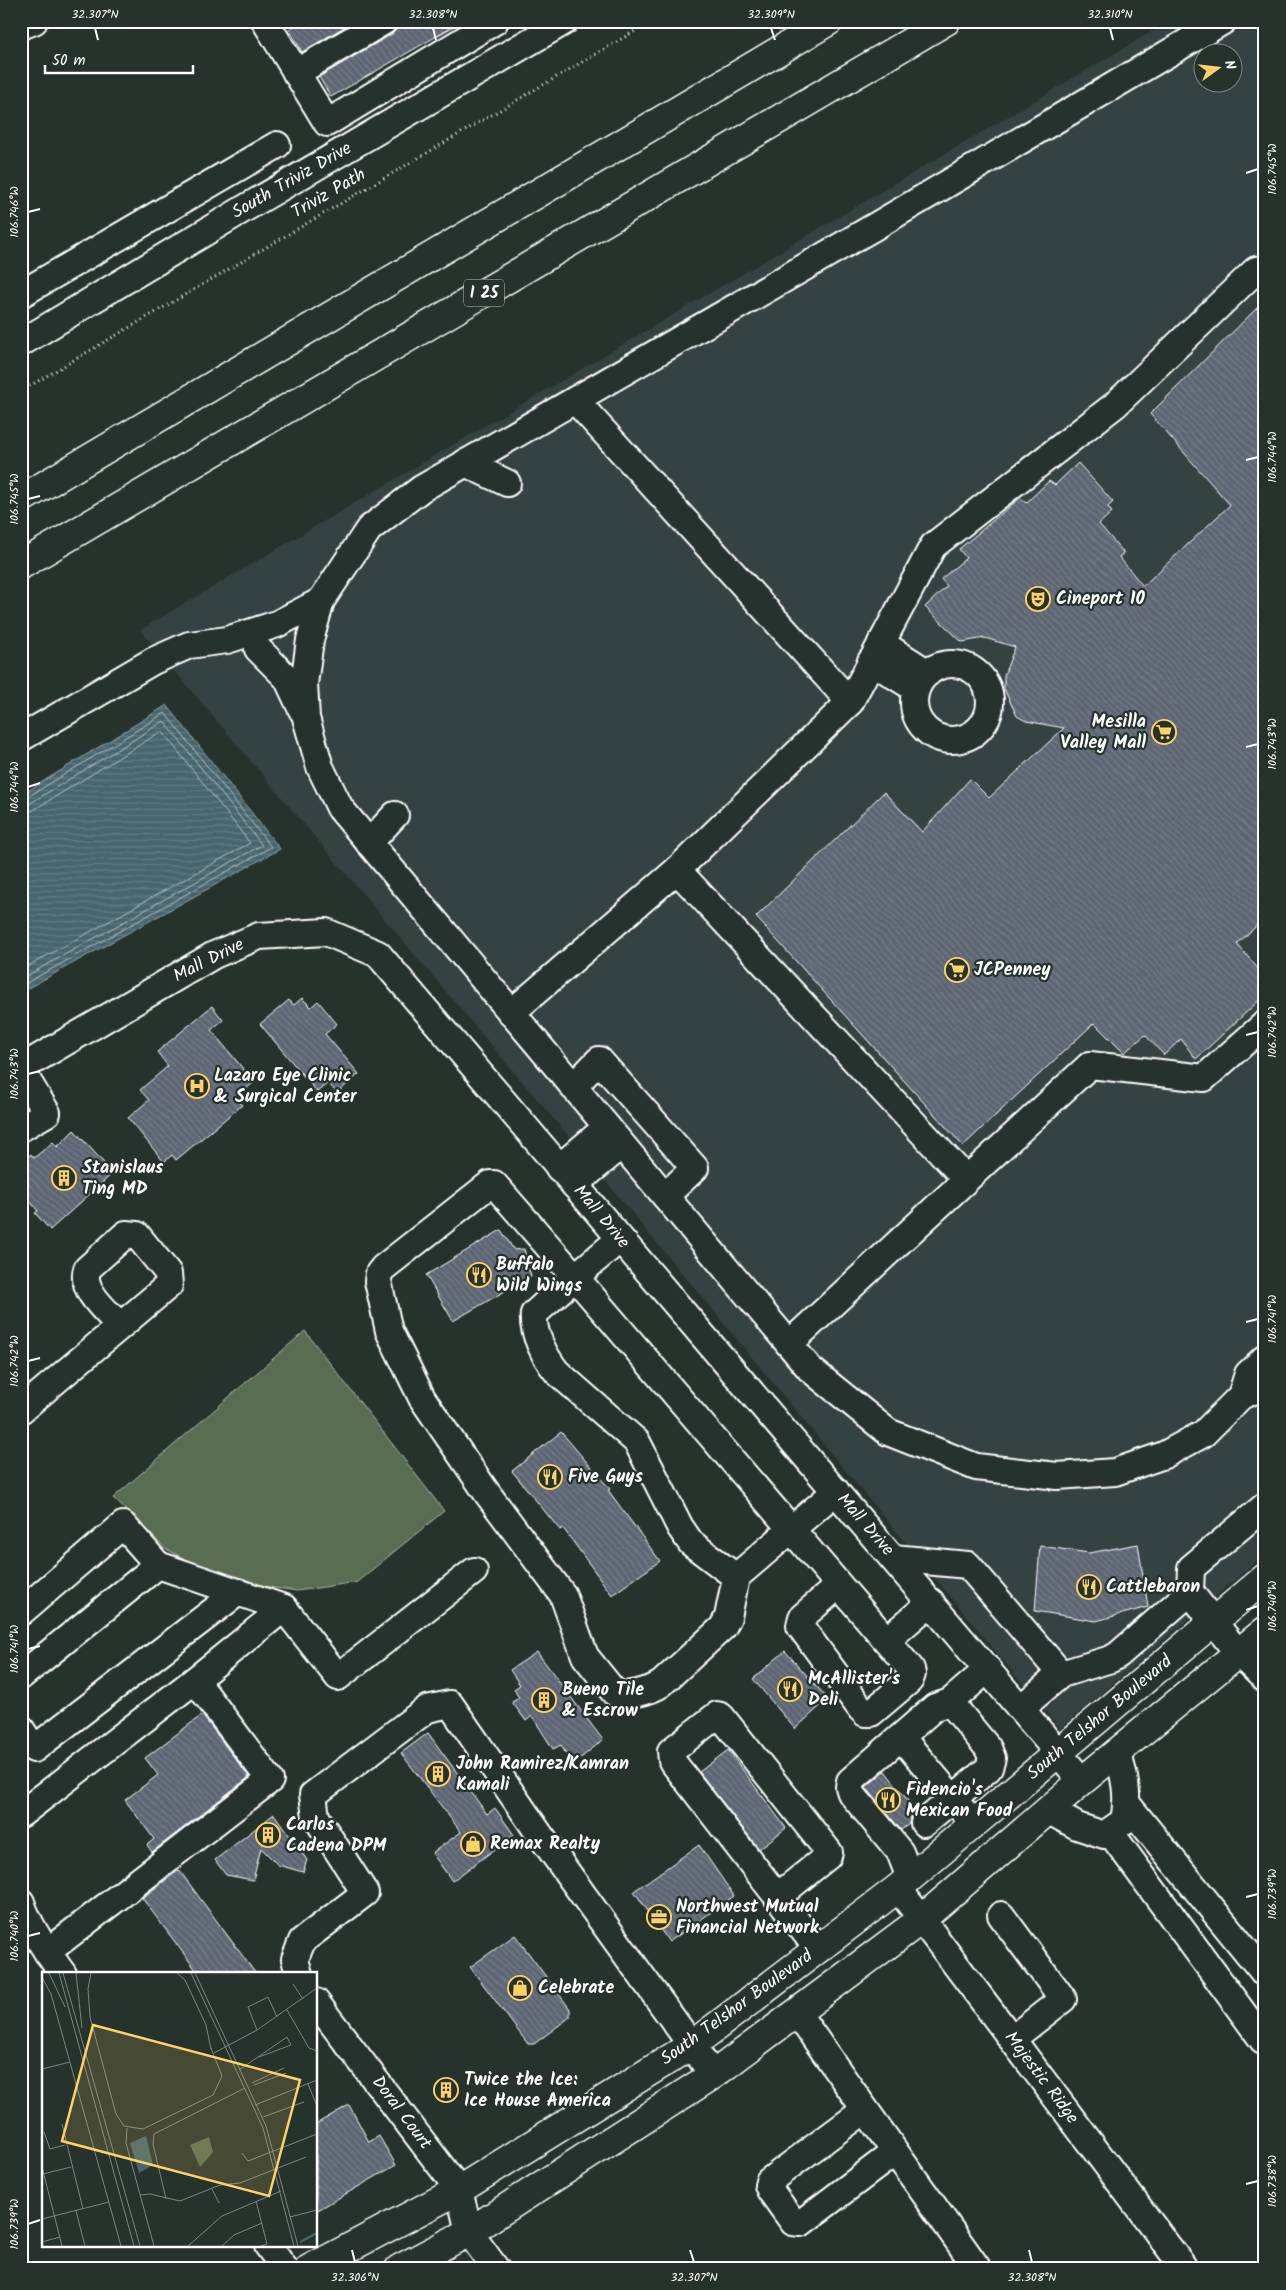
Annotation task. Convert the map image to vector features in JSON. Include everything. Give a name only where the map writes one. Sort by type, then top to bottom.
[{"type":"main road","points":[[21,499],[829,21]]},
{"type":"main road","name":"I 25","points":[[21,565],[946,21]]},
{"type":"main road","name":"South Telshor Boulevard","points":[[309,2269],[460,2190],[692,2045],[904,1883],[1265,1578]]},
{"type":"main road","name":"South Telshor Boulevard","points":[[399,2269],[470,2232],[713,2075],[922,1920],[1082,1781],[1265,1631]]},
{"type":"street","points":[[21,26],[34,21]]},
{"type":"street","points":[[296,73],[384,21]]},
{"type":"street","points":[[274,24],[296,73],[328,124],[495,21]]},
{"type":"street","name":"South Triviz Drive","points":[[21,343],[242,210],[565,21]]},
{"type":"street","points":[[306,718],[304,684],[309,648],[321,600],[368,529],[421,489],[1223,21]]},
{"type":"street","points":[[21,294],[278,145]]},
{"type":"street","points":[[226,175],[242,210]]},
{"type":"street","points":[[78,262],[98,298]]},
{"type":"street","points":[[511,1013],[677,870],[850,702],[933,546],[1115,405],[1256,270],[1265,268]]},
{"type":"street","points":[[575,400],[850,702]]},
{"type":"street","points":[[465,463],[507,483]]},
{"type":"street","points":[[259,640],[277,624],[321,600]]},
{"type":"street","points":[[21,738],[153,661],[189,645],[227,640],[259,640],[309,648]]},
{"type":"street","points":[[259,640],[287,678],[306,718],[320,767],[340,808],[810,1368],[888,1432],[976,1467],[1048,1475],[1116,1472],[1164,1455],[1203,1434],[1253,1391],[1248,1374],[1265,1358]]},
{"type":"street","points":[[876,652],[922,681]]},
{"type":"street","points":[[369,843],[395,815]]},
{"type":"street","points":[[677,870],[966,1179]]},
{"type":"street","name":"Mall Drive","points":[[21,1069],[214,955],[259,936],[326,932],[378,954],[1060,1752],[1082,1781]]},
{"type":"street","points":[[789,1344],[1090,1065],[1204,1078],[1265,1024]]},
{"type":"street","points":[[573,1086],[600,1060],[695,1168],[665,1196]]},
{"type":"street","points":[[21,1069],[47,1113],[21,1128]]},
{"type":"street","points":[[566,1176],[615,1136]]},
{"type":"street","points":[[836,1491],[791,1529],[736,1577],[728,1617],[723,1627],[661,1684],[653,1689],[620,1695],[614,1692],[585,1656],[563,1595],[487,1493],[422,1398],[389,1331],[378,1281],[379,1273],[490,1184],[494,1184],[575,1277],[791,1529],[839,1585],[887,1640],[911,1669],[910,1680],[871,1712],[865,1713],[800,1626],[802,1617],[839,1585]]},
{"type":"street","points":[[620,1239],[534,1314],[533,1322],[536,1333],[549,1362],[557,1372],[637,1442],[680,1527],[691,1543],[736,1577]]},
{"type":"street","points":[[21,1410],[120,1326]]},
{"type":"street","points":[[1265,1506],[1191,1568],[1190,1592],[1238,1652],[1265,1679]]},
{"type":"street","points":[[21,1612],[123,1526],[158,1565],[284,1608],[338,1677],[474,1571]]},
{"type":"street","points":[[893,1558],[968,1565],[1061,1674]]},
{"type":"street","points":[[21,1676],[158,1565]]},
{"type":"street","points":[[28,1739],[238,1592]]},
{"type":"street","points":[[1021,1708],[1061,1674],[1111,1660],[1190,1592]]},
{"type":"street","points":[[887,1640],[931,1602]]},
{"type":"street","points":[[21,1814],[195,1680],[284,1608]]},
{"type":"street","points":[[974,1824],[901,1737],[935,1707],[950,1702],[988,1669]]},
{"type":"street","points":[[47,1952],[270,1780],[195,1680]]},
{"type":"street","points":[[924,1823],[989,1768],[992,1758],[988,1748],[950,1702]]},
{"type":"street","points":[[298,1972],[295,1959],[302,1941],[365,1892],[316,1817],[313,1794],[427,1708],[450,1704],[540,1836],[713,2075]]},
{"type":"street","points":[[777,1897],[828,1856],[829,1852],[722,1716],[717,1715],[671,1751],[672,1761],[777,1897],[818,1949]]},
{"type":"street","name":"Majestic Ridge","points":[[901,1737],[850,1781],[851,1793],[900,1852],[904,1883],[922,1920],[1185,2269]]},
{"type":"street","points":[[1048,1810],[1077,1826],[1104,1835],[1124,1821],[1128,1804],[1125,1777],[1117,1752]]},
{"type":"street","points":[[1128,1804],[1265,1974]]},
{"type":"street","points":[[1110,1832],[1265,2043]]},
{"type":"street","points":[[21,1902],[47,1952],[62,1972]]},
{"type":"street","points":[[1001,1915],[1063,1999],[1012,2039]]},
{"type":"street","name":"Doral Court","points":[[318,2005],[460,2190],[470,2232]]},
{"type":"street","points":[[797,2013],[978,2269]]},
{"type":"street","points":[[866,2110],[770,2181],[768,2185],[770,2190],[793,2222],[801,2223],[895,2152]]},
{"type":"street","points":[[470,2232],[496,2269]]},
{"type":"street","points":[[269,2248],[285,2269]]},
{"type":"path","name":"Triviz Path","points":[[21,391],[652,21]]},
{"type":"shaded area","points":[[1170,21],[1265,21],[1265,1554],[1060,1729],[569,1137],[140,630]]},
{"type":"green space","points":[[305,1331],[444,1511],[357,1582],[297,1591],[227,1581],[166,1549],[113,1498]]},
{"type":"water","points":[[167,705],[280,849],[21,992],[21,795]]},
{"type":"building","points":[[304,21],[354,21],[302,52],[289,29]]},
{"type":"building","points":[[399,21],[463,21],[331,97],[319,77],[392,34],[397,29]]},
{"type":"building","name":"Mesilla Valley Mall","points":[[1265,300],[1265,918],[1237,944],[1265,977],[1265,995],[1196,1059],[1181,1039],[1164,1055],[1145,1035],[1124,1053],[1094,1023],[963,1146],[756,917],[884,792],[922,832],[970,779],[989,798],[1064,728],[1026,721],[1017,716],[1004,689],[1004,675],[1015,647],[985,638],[962,642],[925,607],[947,586],[941,579],[966,558],[959,549],[1020,498],[1026,503],[1049,481],[1055,485],[1078,463],[1113,502],[1108,507],[1112,512],[1099,524],[1124,553],[1119,557],[1143,586],[1230,505],[1150,414]]},
{"type":"building","points":[[302,998],[311,1007],[318,1001],[337,1024],[325,1034],[359,1074],[337,1093],[328,1083],[317,1092],[260,1024],[289,1000],[294,1005]]},
{"type":"building","name":"Lazaro Eye Clinic & Surgical Center","points":[[212,1006],[223,1020],[211,1030],[254,1082],[236,1098],[242,1105],[176,1160],[172,1155],[164,1162],[128,1118],[149,1100],[140,1090],[168,1066],[157,1052]]},
{"type":"building","name":"Stanislaus Ting MD","points":[[74,1130],[113,1173],[50,1230],[35,1213],[38,1211],[24,1194],[28,1190],[21,1183],[21,1163],[31,1154],[34,1158],[53,1142],[57,1147]]},
{"type":"building","name":"Buffalo Wild Wings","points":[[501,1230],[514,1250],[524,1249],[531,1276],[453,1321],[426,1275]]},
{"type":"building","points":[[561,1432],[610,1489],[608,1490],[660,1561],[612,1595],[563,1528],[560,1530],[512,1471]]},
{"type":"building","points":[[1138,1544],[1148,1607],[1096,1621],[1035,1611],[1040,1546],[1089,1553]]},
{"type":"building","name":"McAllister's Deli","points":[[785,1651],[828,1699],[795,1729],[753,1679]]},
{"type":"building","name":"Bueno Tile & Escrow","points":[[537,1652],[603,1740],[572,1765],[561,1745],[553,1749],[532,1716],[526,1721],[512,1702],[519,1698],[514,1689],[520,1685],[510,1670]]},
{"type":"building","points":[[202,1715],[249,1777],[152,1852],[147,1845],[154,1839],[125,1800],[158,1775],[145,1758]]},
{"type":"building","points":[[428,1733],[487,1814],[495,1808],[514,1835],[452,1881],[432,1853],[461,1832],[401,1753]]},
{"type":"building","points":[[728,1750],[786,1828],[759,1849],[699,1772]]},
{"type":"building","name":"Fidencio's Mexican Food","points":[[885,1771],[916,1811],[910,1817],[909,1824],[901,1830],[866,1787]]},
{"type":"building","name":"Carlos Cadena DPM","points":[[274,1814],[307,1860],[303,1872],[278,1865],[261,1848],[253,1880],[226,1875],[215,1860]]},
{"type":"building","points":[[699,1845],[734,1896],[669,1942],[634,1891]]},
{"type":"building","points":[[179,1870],[255,1972],[198,1972],[142,1898]]},
{"type":"building","name":"Celebrate","points":[[515,1935],[570,2009],[570,2017],[534,2044],[528,2044],[470,1967]]},
{"type":"building","points":[[349,2105],[369,2142],[379,2136],[396,2165],[318,2210],[318,2123]]},
{"type":"place","name":"Cineport 10","points":[[1038,599]]},
{"type":"place","name":"Mesilla Valley Mall","points":[[1164,732]]},
{"type":"place","name":"JCPenney","points":[[957,970]]},
{"type":"place","name":"Lazaro Eye Clinic & Surgical Center","points":[[197,1086]]},
{"type":"place","name":"Stanislaus Ting MD","points":[[64,1178]]},
{"type":"place","name":"Buffalo Wild Wings","points":[[479,1275]]},
{"type":"place","name":"Five Guys","points":[[550,1477]]},
{"type":"place","name":"Cattlebaron","points":[[1089,1587]]},
{"type":"place","name":"McAllister's Deli","points":[[790,1689]]},
{"type":"place","name":"Bueno Tile & Escrow","points":[[544,1700]]},
{"type":"place","name":"John Ramirez/Kamran Kamali","points":[[438,1774]]},
{"type":"place","name":"Fidencio's Mexican Food","points":[[888,1800]]},
{"type":"place","name":"Carlos Cadena DPM","points":[[268,1835]]},
{"type":"place","name":"Remax Realty","points":[[473,1844]]},
{"type":"place","name":"Northwest Mutual Financial Network","points":[[659,1917]]},
{"type":"place","name":"Celebrate","points":[[520,1988]]},
{"type":"place","name":"Twice the Ice: Ice House America","points":[[446,2090]]}]
